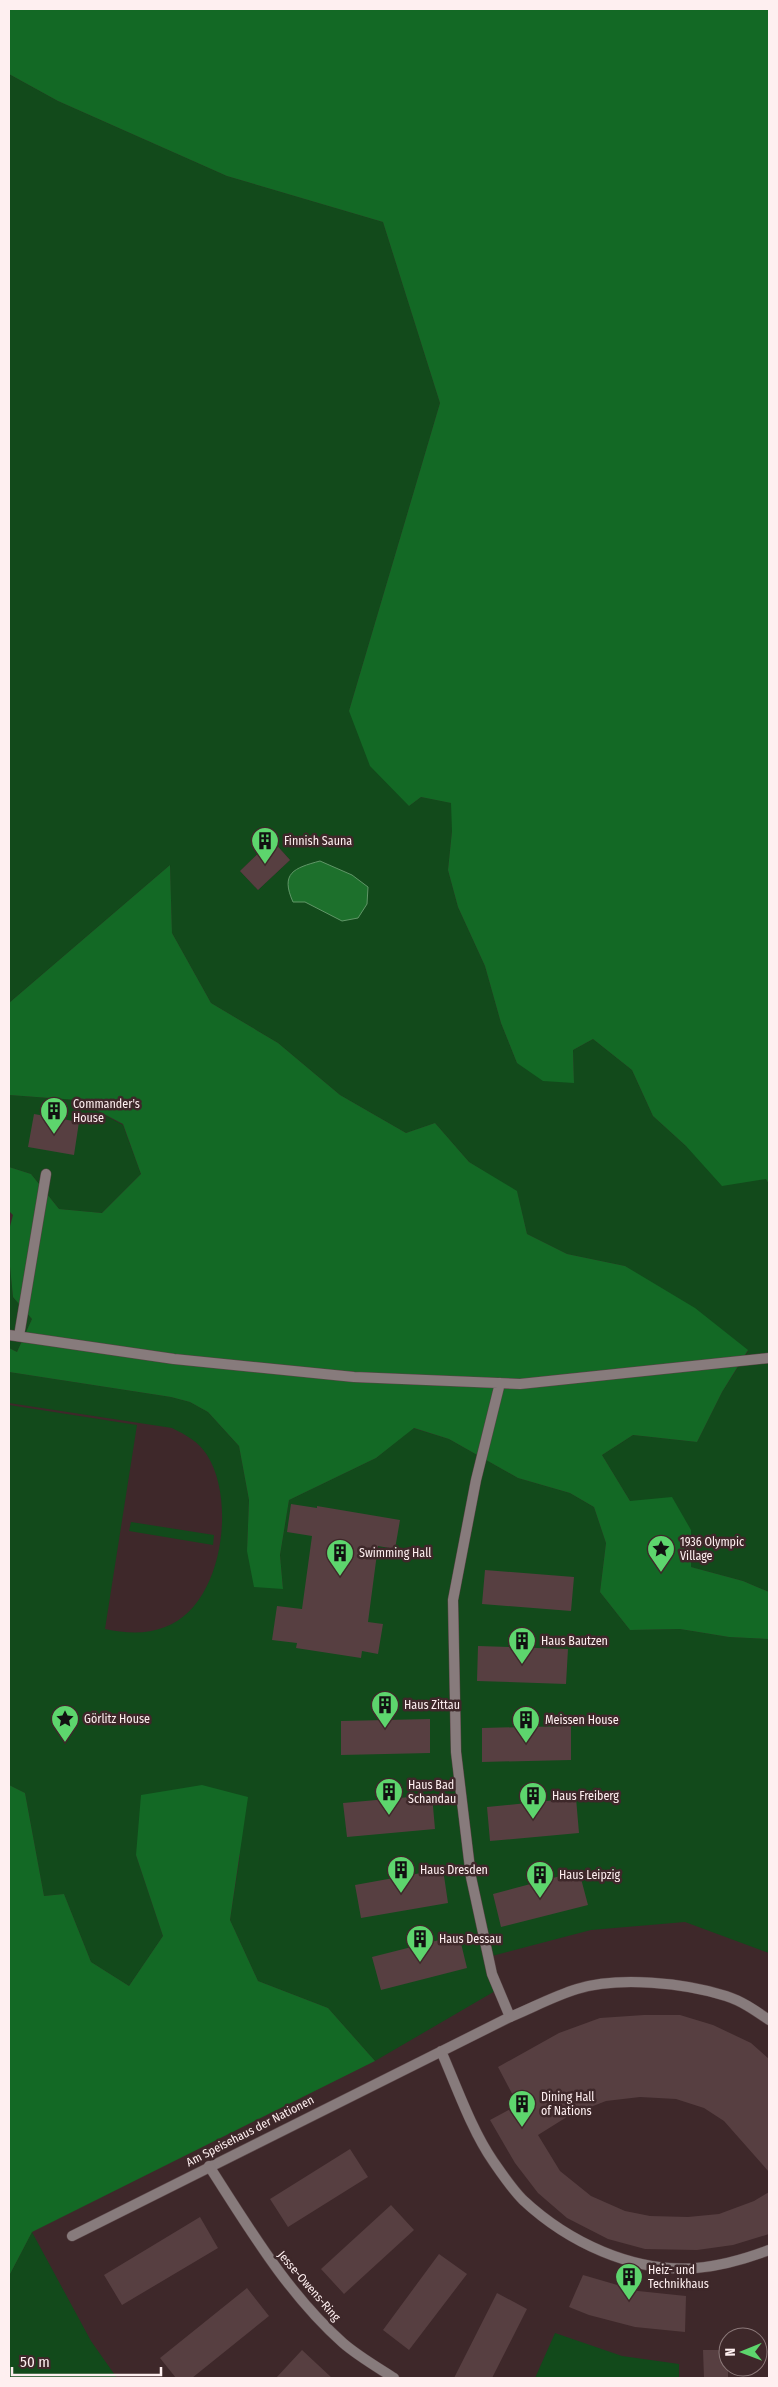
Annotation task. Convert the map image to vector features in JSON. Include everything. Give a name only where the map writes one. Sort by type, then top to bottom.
[{"type":"street","points":[[46,1174],[14,1335],[174,1359],[354,1378],[520,1384],[769,1358]]},
{"type":"street","points":[[500,1383],[476,1480],[453,1600],[456,1752],[471,1878],[492,1974],[510,2017]]},
{"type":"street","name":"Am Speisehaus der Nationen","points":[[72,2236],[510,2017],[579,1988],[622,1982],[670,1984],[726,1996],[752,2008],[769,2020]]},
{"type":"street","points":[[441,2051],[492,2160],[522,2199],[565,2232],[590,2247],[643,2265],[662,2267],[694,2268],[720,2265],[769,2250]]},
{"type":"street","name":"Jesse-Owens-Ring","points":[[209,2166],[276,2270],[294,2291],[344,2343],[394,2378]]},
{"type":"shaded area","points":[[9,9],[769,9],[769,1184],[766,1179],[722,1186],[686,1146],[653,1116],[632,1070],[593,1039],[573,1050],[574,1083],[543,1081],[517,1063],[501,1023],[485,966],[458,907],[448,870],[452,831],[451,803],[421,797],[409,806],[370,766],[349,711],[440,403],[383,222],[227,176],[58,101],[9,74]]},
{"type":"shaded area","points":[[9,74],[58,101],[227,176],[383,222],[440,403],[349,711],[409,806],[421,797],[452,803],[452,831],[448,870],[458,907],[485,966],[501,1023],[517,1063],[574,1083],[573,1050],[593,1039],[632,1070],[653,1116],[686,1146],[766,1179],[769,1184],[769,1592],[743,1581],[691,1567],[691,1530],[630,1501],[602,1455],[633,1435],[697,1442],[722,1392],[748,1351],[625,1266],[567,1254],[527,1234],[517,1192],[469,1162],[435,1123],[406,1133],[340,1095],[278,1043],[211,1003],[172,933],[170,865],[9,1003]],"holes":[[[272,840],[290,860],[258,890],[240,871]]]},
{"type":"shaded area","points":[[320,861],[352,875],[368,887],[367,904],[358,918],[342,921],[305,902],[293,902],[288,884],[292,873],[303,866]]},
{"type":"shaded area","points":[[170,865],[172,933],[211,1003],[278,1043],[340,1095],[406,1133],[435,1123],[469,1162],[517,1191],[527,1234],[567,1254],[625,1266],[695,1308],[748,1350],[722,1392],[697,1442],[633,1435],[602,1455],[630,1501],[672,1497],[691,1530],[691,1567],[743,1581],[769,1592],[769,1639],[729,1637],[680,1629],[630,1630],[600,1592],[606,1543],[594,1507],[570,1493],[518,1478],[449,1439],[414,1428],[376,1458],[289,1500],[280,1555],[283,1589],[254,1587],[247,1551],[249,1500],[239,1446],[208,1412],[190,1402],[171,1397],[9,1372],[9,1348],[17,1352],[32,1319],[13,1297],[9,1257],[9,1230],[13,1215],[9,1211],[9,1167],[31,1174],[59,1209],[102,1213],[141,1174],[123,1124],[77,1100],[9,1095],[9,1003]]},
{"type":"shaded area","points":[[9,1095],[77,1100],[123,1125],[141,1174],[102,1213],[59,1209],[31,1174],[9,1167]]},
{"type":"shaded area","points":[[9,1257],[13,1297],[32,1319],[17,1352],[9,1348]]},
{"type":"shaded area","points":[[9,1372],[171,1397],[190,1402],[208,1412],[239,1446],[249,1500],[247,1551],[283,1588],[280,1555],[289,1500],[376,1458],[413,1428],[449,1439],[518,1478],[570,1493],[594,1507],[606,1543],[600,1592],[630,1630],[680,1629],[729,1637],[769,1639],[769,1953],[685,1922],[591,1930],[492,1956],[502,1987],[375,2061],[328,2008],[258,1981],[230,1920],[240,1855],[136,1855],[163,1936],[129,1986],[91,1962],[64,1894],[44,1896],[25,1793],[9,1785],[9,1405],[137,1425],[105,1629],[128,1632],[158,1630],[184,1616],[200,1598],[211,1576],[219,1551],[222,1525],[221,1499],[216,1475],[207,1455],[200,1446],[187,1436],[172,1428],[9,1403]]},
{"type":"shaded area","points":[[131,1522],[214,1535],[213,1545],[129,1531]]},
{"type":"shaded area","points":[[9,1785],[25,1793],[44,1896],[64,1894],[91,1962],[129,1986],[163,1936],[136,1855],[141,1795],[202,1785],[248,1797],[230,1920],[258,1981],[328,2008],[375,2061],[32,2232],[9,2276]]},
{"type":"shaded area","points":[[32,2232],[91,2341],[117,2378],[9,2378],[9,2276]]},
{"type":"shaded area","points":[[555,2333],[622,2356],[679,2364],[679,2378],[535,2378]]},
{"type":"building","name":"Finnish Sauna","points":[[272,840],[290,860],[258,890],[240,871]]},
{"type":"building","name":"Commander's House","points":[[34,1114],[79,1122],[74,1155],[28,1147]]},
{"type":"building","name":"Swimming Hall","points":[[291,1504],[317,1508],[317,1506],[400,1520],[395,1549],[378,1546],[368,1622],[383,1624],[378,1654],[362,1651],[361,1658],[296,1648],[297,1643],[272,1640],[277,1606],[302,1609],[312,1536],[287,1532]]},
{"type":"building","points":[[485,1570],[574,1577],[571,1611],[482,1604]]},
{"type":"building","name":"Haus Bautzen","points":[[478,1646],[568,1649],[566,1684],[477,1681]]},
{"type":"building","name":"Haus Zittau","points":[[430,1719],[430,1753],[341,1755],[341,1721]]},
{"type":"building","name":"Meissen House","points":[[571,1726],[571,1760],[482,1762],[482,1728]]},
{"type":"building","name":"Haus Bad Schandau","points":[[432,1795],[435,1829],[347,1837],[343,1803]]},
{"type":"building","name":"Haus Freiberg","points":[[576,1798],[579,1833],[490,1841],[487,1807]]},
{"type":"building","name":"Haus Dresden","points":[[443,1869],[448,1903],[361,1918],[355,1885]]},
{"type":"building","name":"Haus Leipzig","points":[[579,1871],[588,1905],[501,1927],[493,1894]]},
{"type":"building","name":"Haus Dessau","points":[[459,1935],[467,1968],[381,1990],[372,1957]]},
{"type":"building","name":"Dining Hall of Nations","points":[[680,2015],[713,2025],[751,2043],[769,2059],[769,2172],[724,2121],[704,2108],[676,2099],[640,2097],[606,2101],[570,2115],[538,2135],[560,2171],[591,2196],[625,2211],[650,2216],[688,2217],[719,2214],[754,2201],[769,2192],[769,2234],[733,2245],[697,2250],[645,2249],[608,2239],[567,2218],[538,2193],[515,2163],[490,2120],[518,2105],[498,2067],[559,2033],[600,2018]]},
{"type":"building","points":[[350,2149],[368,2177],[288,2227],[270,2199]]},
{"type":"building","points":[[391,2205],[414,2230],[344,2294],[321,2269]]},
{"type":"building","points":[[200,2217],[218,2248],[122,2305],[104,2275]]},
{"type":"building","points":[[439,2254],[467,2274],[409,2350],[383,2330]]},
{"type":"building","name":"Heiz- und Technikhaus","points":[[583,2275],[638,2291],[686,2296],[685,2332],[635,2327],[589,2315],[569,2307]]},
{"type":"building","points":[[247,2288],[269,2316],[192,2378],[176,2378],[160,2358]]},
{"type":"building","points":[[497,2293],[527,2309],[492,2378],[454,2378]]},
{"type":"building","points":[[302,2350],[332,2378],[276,2378]]},
{"type":"building","points":[[703,2350],[718,2350],[718,2377],[728,2378],[704,2378]]},
{"type":"place","name":"Finnish Sauna","points":[[265,865]]},
{"type":"place","name":"Commander's House","points":[[54,1135]]},
{"type":"place","name":"1936 Olympic Village","points":[[661,1573]]},
{"type":"place","name":"Swimming Hall","points":[[340,1577]]},
{"type":"place","name":"Haus Bautzen","points":[[522,1665]]},
{"type":"place","name":"Haus Zittau","points":[[385,1729]]},
{"type":"place","name":"Görlitz House","points":[[65,1743]]},
{"type":"place","name":"Meissen House","points":[[526,1744]]},
{"type":"place","name":"Haus Bad Schandau","points":[[389,1816]]},
{"type":"place","name":"Haus Freiberg","points":[[533,1820]]},
{"type":"place","name":"Haus Dresden","points":[[401,1894]]},
{"type":"place","name":"Haus Leipzig","points":[[540,1899]]},
{"type":"place","name":"Haus Dessau","points":[[420,1963]]},
{"type":"place","name":"Dining Hall of Nations","points":[[522,2128]]},
{"type":"place","name":"Heiz- und Technikhaus","points":[[629,2301]]}]
